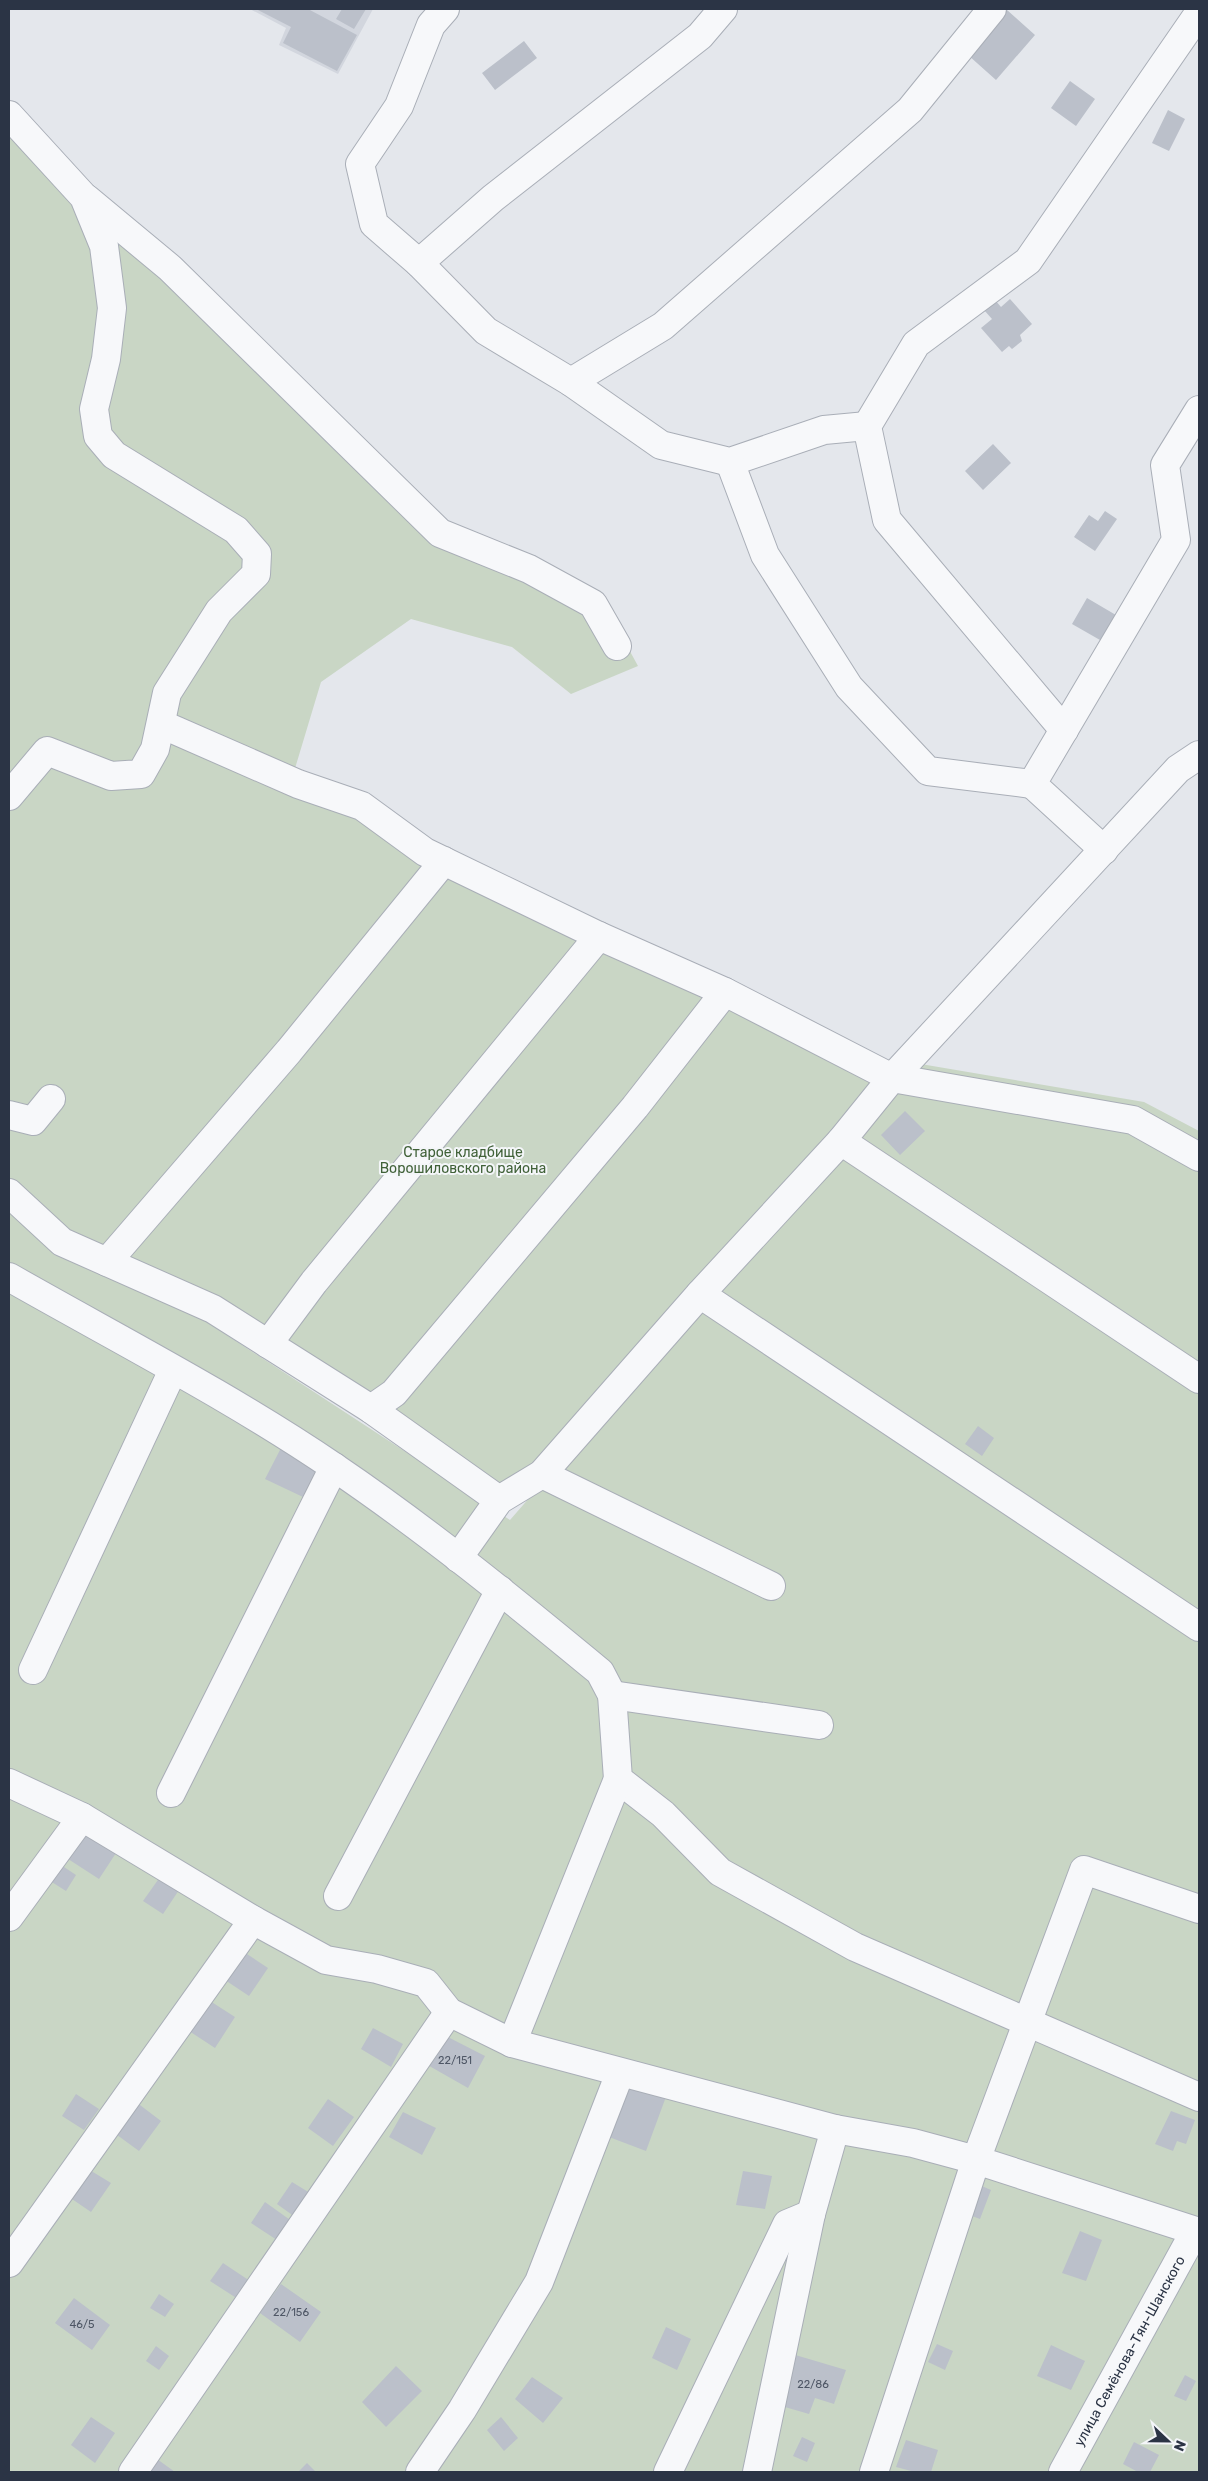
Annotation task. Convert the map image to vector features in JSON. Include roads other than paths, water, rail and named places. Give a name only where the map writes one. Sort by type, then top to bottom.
[{"type":"street","points":[[445,9],[431,24],[399,106],[360,164],[374,224],[419,263],[486,331],[571,382],[661,445],[730,462],[824,430],[867,426]]},
{"type":"street","points":[[419,263],[493,198],[700,36],[723,9]]},
{"type":"street","points":[[571,382],[663,326],[910,110],[992,9]]},
{"type":"street","points":[[1064,730],[887,520],[867,426],[916,344],[1028,261],[1199,13]]},
{"type":"street","points":[[9,115],[84,197],[170,268],[440,533],[529,569],[593,604],[617,646]]},
{"type":"street","points":[[9,796],[47,751],[110,776],[141,774],[155,749],[166,693],[219,612],[256,574],[257,554],[236,530],[114,455],[98,436],[94,409],[106,359],[112,308],[104,246],[84,197]]},
{"type":"street","points":[[1032,784],[1176,540],[1165,465],[1199,410]]},
{"type":"street","points":[[730,462],[765,555],[849,687],[928,771],[1032,784],[1104,850]]},
{"type":"street","points":[[160,724],[298,784],[362,806],[425,852],[444,862],[599,936],[725,992],[892,1078],[1132,1120],[1199,1157]]},
{"type":"street","points":[[458,1558],[499,1500],[542,1474],[700,1294],[841,1142],[892,1078],[1178,769],[1199,755]]},
{"type":"street","points":[[107,1262],[289,1051],[444,862]]},
{"type":"street","points":[[268,1344],[314,1282],[599,936]]},
{"type":"street","points":[[371,1409],[394,1393],[401,1385],[635,1107],[725,992]]},
{"type":"street","points":[[9,1115],[33,1121],[51,1099]]},
{"type":"street","points":[[841,1142],[1199,1379]]},
{"type":"street","points":[[9,1193],[62,1242],[213,1309],[371,1409],[499,1500]]},
{"type":"street","points":[[9,1277],[173,1370],[334,1467],[500,1590],[600,1672],[612,1695],[618,1779],[512,2043]]},
{"type":"street","points":[[700,1294],[1199,1627]]},
{"type":"street","points":[[33,1670],[173,1370]]},
{"type":"street","points":[[170,1792],[334,1467]]},
{"type":"street","points":[[542,1474],[772,1586]]},
{"type":"street","points":[[338,1896],[500,1590]]},
{"type":"street","points":[[612,1695],[818,1725]]},
{"type":"street","points":[[618,1779],[662,1814],[720,1872],[855,1947],[1199,2097]]},
{"type":"street","points":[[9,1783],[82,1816],[253,1920],[326,1960],[378,1969],[426,1983],[449,2012],[512,2043],[835,2129],[913,2143],[976,2160],[1197,2232]]},
{"type":"street","points":[[9,1917],[82,1816]]},
{"type":"street","points":[[874,2472],[976,2160],[1084,1870],[1199,1909]]},
{"type":"street","points":[[9,2264],[253,1920]]},
{"type":"street","points":[[133,2472],[449,2012]]},
{"type":"street","points":[[420,2472],[462,2410],[539,2282],[620,2073]]},
{"type":"street","points":[[757,2472],[811,2214],[835,2129]]},
{"type":"street","points":[[668,2472],[787,2224],[811,2214]]},
{"type":"street","name":"улица Семёнова-Тян-Шанского","points":[[1063,2472],[1197,2232]]},
{"type":"park label","name":"Старое кладбище Ворошиловского района","points":[[463,1160]]}]
